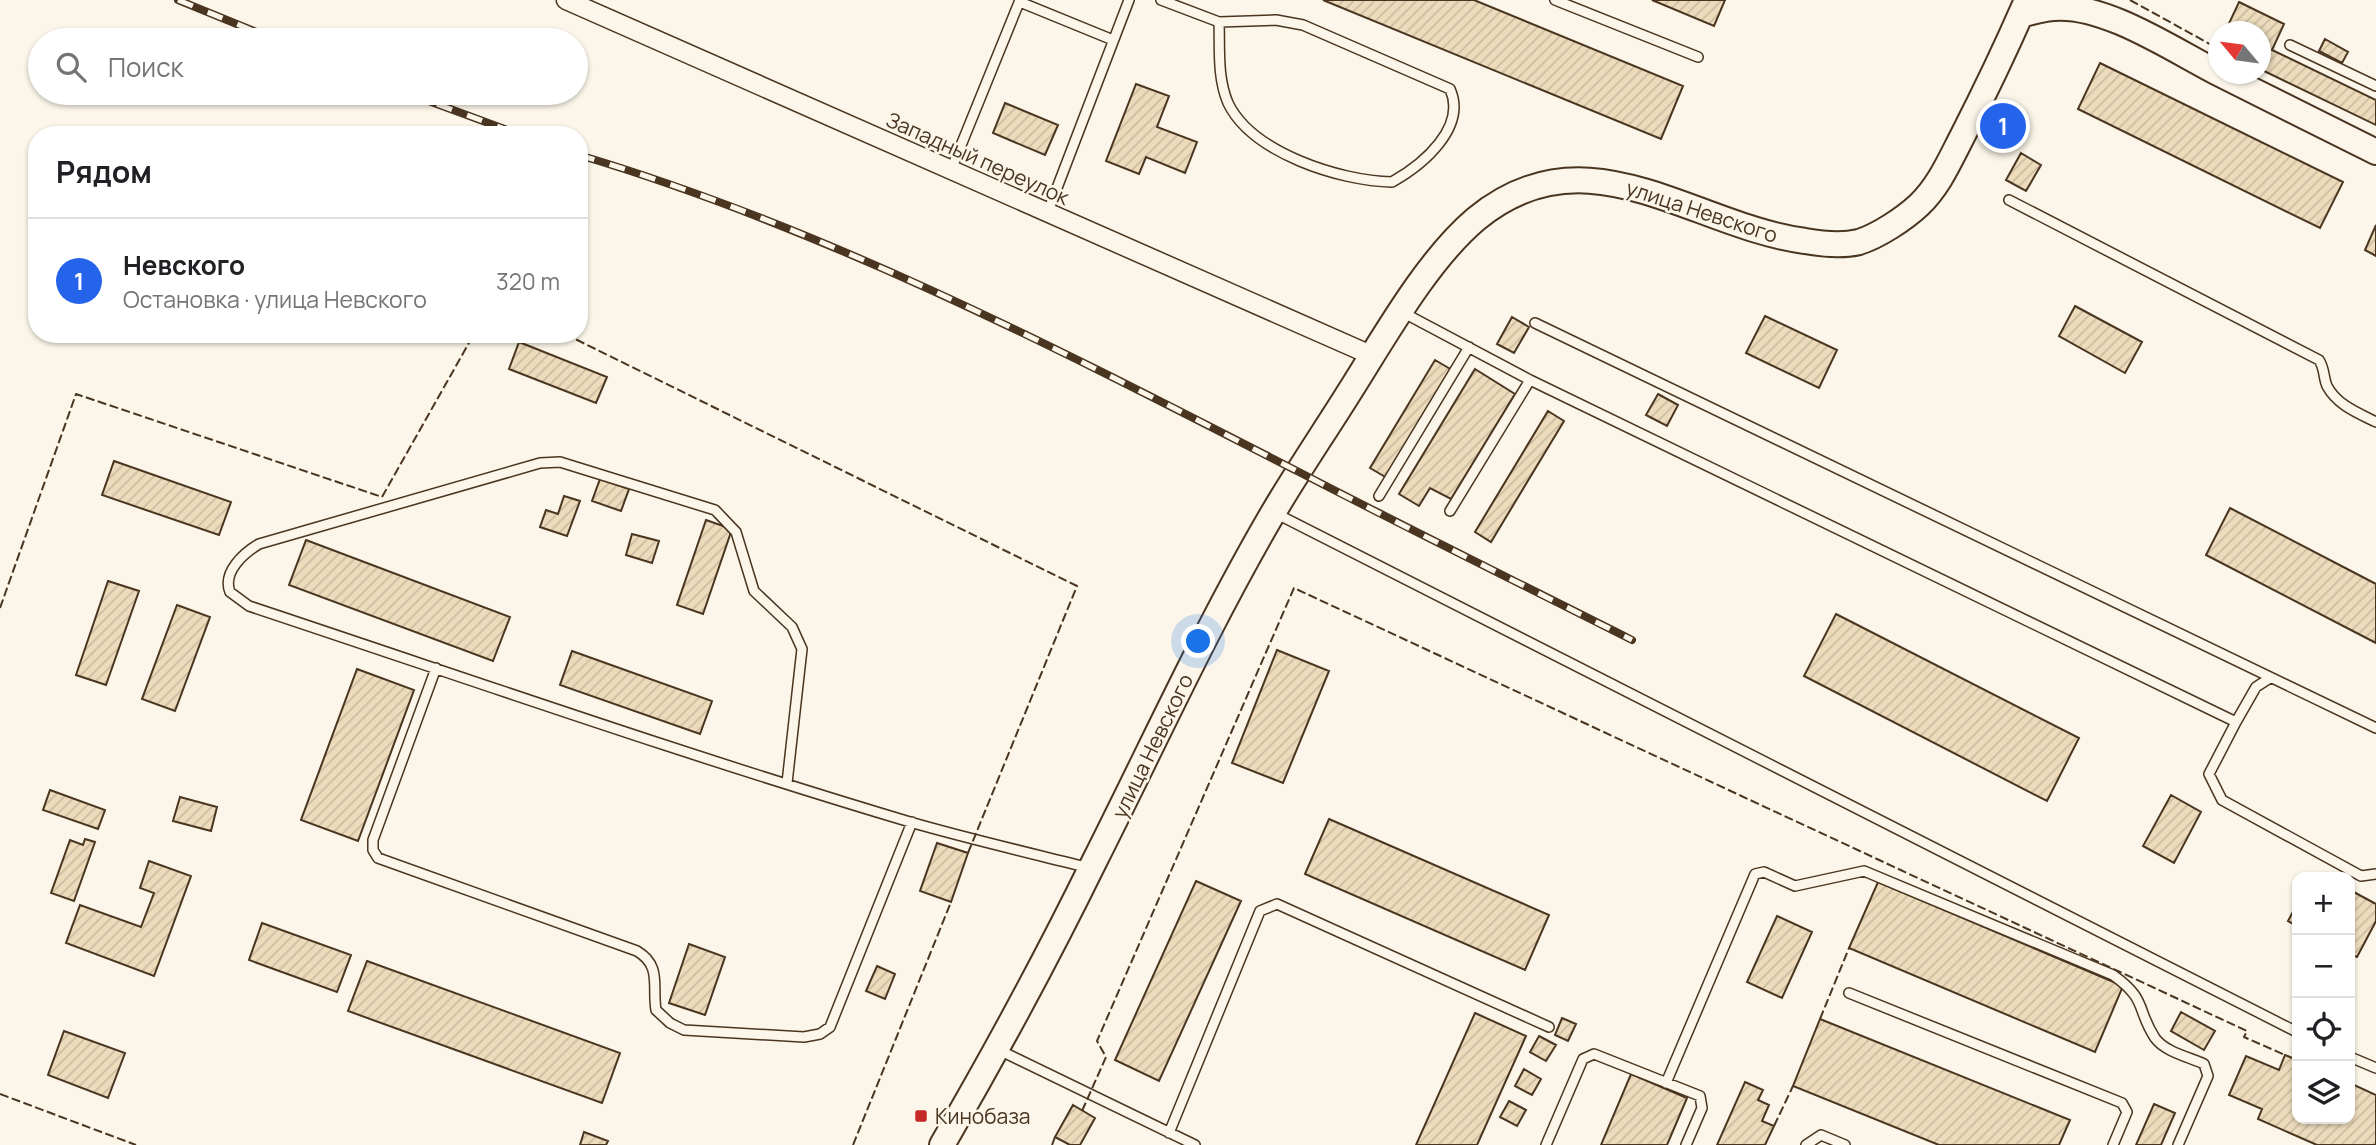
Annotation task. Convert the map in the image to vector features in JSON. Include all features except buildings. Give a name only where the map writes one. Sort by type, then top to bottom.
[{"type":"main road","name":"улица Невского","points":[[942,1145],[998,1049],[1215,619],[1273,512],[1402,312],[1446,248],[1473,221],[1496,204],[1551,183],[1573,181],[1624,185],[1651,191],[1750,228],[1789,239],[1836,244],[1859,242],[1919,205],[1941,177],[2024,7],[2087,11],[2116,21],[2208,67]]},
{"type":"main road","name":"улица Невского","points":[[2241,84],[2376,152]]},
{"type":"street","name":"Западный переулок","points":[[566,0],[950,172],[1373,356]]},
{"type":"lane","points":[[1047,214],[1129,0]]},
{"type":"lane","points":[[1161,0],[1219,22],[1276,20],[1303,25],[1450,89],[1456,102],[1455,118],[1444,138],[1403,176],[1392,182],[1347,177],[1318,167],[1256,138],[1238,120],[1220,78],[1219,22]]},
{"type":"lane","points":[[1555,0],[1698,57]]},
{"type":"lane","points":[[950,172],[1020,1],[1113,40]]},
{"type":"lane","points":[[2290,45],[2376,86]]},
{"type":"lane","points":[[2009,200],[2319,360],[2326,372],[2326,384],[2342,404],[2376,422]]},
{"type":"lane","points":[[1402,312],[1530,380],[2236,722]]},
{"type":"lane","points":[[1535,323],[2376,728]]},
{"type":"lane","points":[[1379,496],[1469,347]]},
{"type":"lane","points":[[1450,511],[1530,380]]},
{"type":"lane","points":[[787,783],[801,668],[800,639],[792,627],[754,591],[736,531],[715,510],[560,463],[540,463],[259,544],[245,552],[229,576],[230,592],[242,603],[787,783],[912,822],[1091,869]]},
{"type":"lane","points":[[1273,512],[2292,1029]]},
{"type":"lane","points":[[436,668],[373,841],[373,850],[379,858],[637,951],[647,957],[654,968],[656,1010],[670,1023],[684,1030],[804,1037],[820,1034],[830,1027],[912,822]]},
{"type":"lane","points":[[2270,678],[2256,687],[2209,775],[2222,800],[2361,876],[2376,874]]},
{"type":"lane","points":[[1666,1083],[1755,874],[1764,872],[1795,886],[1864,871],[2113,975],[2127,986],[2138,997],[2156,1039],[2168,1048],[2204,1064],[2208,1076],[2178,1145]]},
{"type":"lane","points":[[1169,1133],[1260,911],[1277,904],[1549,1027]]},
{"type":"lane","points":[[1849,993],[2122,1102],[2127,1112],[2113,1145]]},
{"type":"lane","points":[[998,1049],[1195,1145]]},
{"type":"lane","points":[[1546,1145],[1583,1059],[1594,1054],[1700,1097],[1702,1108],[1686,1145]]},
{"type":"lane","points":[[2355,1059],[2376,1068]]},
{"type":"lane","points":[[1806,1145],[1821,1135],[1845,1145]]},
{"type":"railway","points":[[178,0],[247,28]]},
{"type":"railway","points":[[440,105],[497,126]]},
{"type":"railway","points":[[588,158],[673,185],[765,219],[946,297],[1124,383],[1632,640]]},
{"type":"fence","points":[[2130,0],[2208,43]]},
{"type":"fence","points":[[0,608],[76,394],[382,497],[469,343]]},
{"type":"fence","points":[[583,343],[1077,586],[968,853]]},
{"type":"fence","points":[[1082,1111],[1106,1057],[1097,1041],[1294,588],[2247,1031],[2244,1037],[2285,1055]]},
{"type":"fence","points":[[853,1145],[951,902]]},
{"type":"fence","points":[[1820,1019],[1849,948]]},
{"type":"fence","points":[[1774,1126],[1793,1086]]},
{"type":"fence","points":[[0,1094],[136,1145]]},
{"type":"fence","points":[[1052,1145],[1055,1137]]},
{"type":"place","name":"Невского","points":[[2003,126]]},
{"type":"place","name":"Кинобаза","points":[[921,1116]]}]
